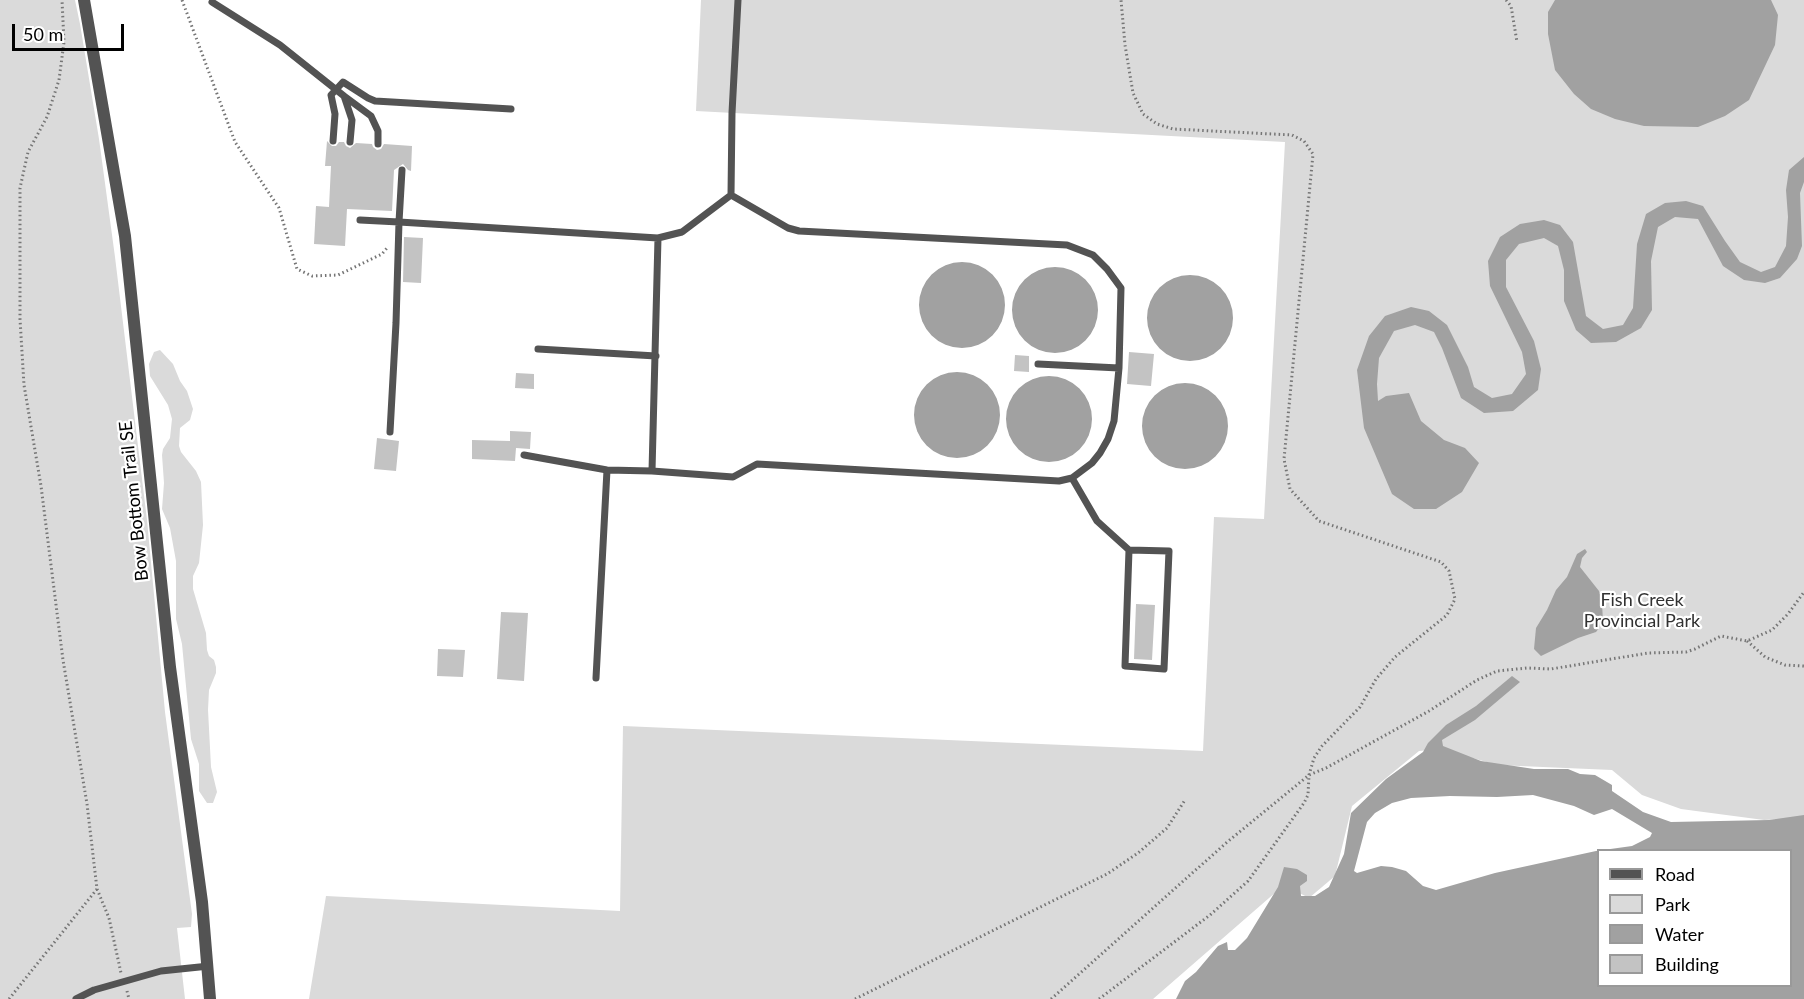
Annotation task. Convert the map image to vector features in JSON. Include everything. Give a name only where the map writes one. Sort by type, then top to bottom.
[{"type":"street","name":"Bow Bottom Trail SE","points":[[84,0],[125,236],[170,667],[202,902],[210,999]]},
{"type":"lane","points":[[731,195],[732,113],[738,0]]},
{"type":"lane","points":[[212,2],[279,45],[371,116],[378,131],[378,144]]},
{"type":"lane","points":[[333,141],[335,114],[331,94],[343,81],[375,101],[511,109]]},
{"type":"lane","points":[[344,96],[352,120],[350,142]]},
{"type":"lane","points":[[390,432],[402,170]]},
{"type":"lane","points":[[360,220],[658,238],[682,232],[731,195]]},
{"type":"lane","points":[[524,455],[607,470],[733,477],[757,464],[1059,481],[1072,478],[1092,463],[1108,439],[1114,421],[1119,368],[1121,288],[1107,268],[1093,255],[1067,245],[799,231],[788,228],[731,195]]},
{"type":"lane","points":[[652,471],[658,238]]},
{"type":"lane","points":[[538,349],[656,356]]},
{"type":"lane","points":[[1038,364],[1119,368]]},
{"type":"lane","points":[[596,678],[607,470]]},
{"type":"lane","points":[[1072,478],[1097,521],[1129,550],[1169,551],[1164,669],[1125,666],[1129,550]]},
{"type":"lane","points":[[76,999],[94,990],[161,971],[209,966]]},
{"type":"path","points":[[62,0],[64,42],[59,80],[46,117],[28,152],[20,188],[20,319],[24,385],[41,486],[63,660],[87,804],[97,889],[109,918],[120,970]]},
{"type":"path","points":[[182,0],[235,142],[279,208],[297,269],[312,276],[338,275],[382,254],[399,234]]},
{"type":"path","points":[[1099,999],[1202,922],[1248,881],[1304,803],[1308,795],[1309,775],[1314,758],[1322,746],[1359,707],[1376,679],[1395,657],[1447,615],[1455,598],[1449,570],[1441,562],[1319,521],[1290,489],[1284,459],[1313,154],[1304,141],[1292,135],[1173,129],[1157,124],[1143,114],[1133,93],[1121,0]]},
{"type":"path","points":[[1506,0],[1511,6],[1517,42]]},
{"type":"path","points":[[1747,641],[1772,630],[1788,614],[1804,592]]},
{"type":"path","points":[[1051,999],[1226,843],[1309,775],[1326,768],[1452,698],[1477,680],[1497,671],[1527,668],[1551,669],[1648,653],[1686,652],[1721,636],[1747,641],[1765,657],[1785,665],[1804,666]]},
{"type":"path","points":[[855,999],[1107,874],[1138,854],[1167,828],[1185,800]]},
{"type":"path","points":[[9,999],[97,889]]},
{"type":"path","points":[[126,989],[129,999]]},
{"type":"green space","points":[[0,0],[75,0],[80,24],[115,257],[147,520],[165,712],[192,914],[191,927],[177,928],[185,999],[0,999]]},
{"type":"green space","name":"Fish Creek Provincial Park","points":[[701,0],[1804,0],[1804,818],[1764,820],[1681,809],[1642,795],[1612,770],[1497,765],[1441,749],[1419,751],[1352,806],[1335,876],[1309,898],[1284,885],[1153,999],[309,999],[326,896],[620,911],[623,726],[1203,751],[1214,517],[1264,519],[1285,142],[696,111]]},
{"type":"green space","points":[[160,350],[173,364],[187,391],[193,409],[190,420],[180,428],[179,446],[201,482],[203,525],[199,563],[193,576],[193,589],[206,633],[207,650],[216,667],[209,690],[208,710],[211,767],[217,792],[213,803],[207,803],[199,791],[199,764],[191,739],[182,644],[176,619],[176,561],[170,528],[162,509],[164,483],[162,455],[170,438],[172,419],[168,405],[150,376],[149,364],[154,352]]},
{"type":"water","points":[[1555,0],[1771,0],[1778,15],[1775,45],[1749,100],[1725,116],[1698,127],[1644,126],[1615,119],[1591,109],[1574,94],[1555,70],[1548,34],[1548,12]]},
{"type":"water","points":[[1804,157],[1804,182],[1800,193],[1802,246],[1797,259],[1780,278],[1765,283],[1744,280],[1723,266],[1698,219],[1675,217],[1658,227],[1651,261],[1652,310],[1641,328],[1616,342],[1591,343],[1576,330],[1564,301],[1564,270],[1558,246],[1544,238],[1519,244],[1506,260],[1506,287],[1534,341],[1541,369],[1538,390],[1513,411],[1484,413],[1461,398],[1434,332],[1415,325],[1394,331],[1379,358],[1378,401],[1386,396],[1409,393],[1421,421],[1444,440],[1465,448],[1479,463],[1462,492],[1436,509],[1414,509],[1392,494],[1364,428],[1357,370],[1369,336],[1385,316],[1411,307],[1429,311],[1447,325],[1468,367],[1474,387],[1492,398],[1512,394],[1526,374],[1522,352],[1490,286],[1488,261],[1500,237],[1520,224],[1544,220],[1560,225],[1573,242],[1586,316],[1603,329],[1623,325],[1633,308],[1637,244],[1646,214],[1665,203],[1686,201],[1703,206],[1740,262],[1761,272],[1775,267],[1786,246],[1788,217],[1786,190],[1789,170]]},
{"type":"water","points":[[962,262],[986,269],[998,281],[1005,305],[998,329],[986,341],[962,348],[938,341],[926,329],[919,305],[926,281],[938,269]]},
{"type":"water","points":[[1055,267],[1079,274],[1091,286],[1098,310],[1091,334],[1079,346],[1055,353],[1031,346],[1019,334],[1012,310],[1019,286],[1031,274]]},
{"type":"water","points":[[1190,275],[1214,282],[1226,294],[1233,318],[1226,342],[1214,354],[1190,361],[1166,354],[1154,342],[1147,318],[1154,294],[1166,282]]},
{"type":"water","points":[[957,372],[981,379],[993,391],[1000,415],[993,439],[981,451],[957,458],[933,451],[921,439],[914,415],[921,391],[933,379]]},
{"type":"water","points":[[1049,376],[1073,383],[1085,395],[1092,419],[1085,443],[1073,455],[1049,462],[1025,455],[1013,443],[1006,419],[1013,395],[1025,383]]},
{"type":"water","points":[[1185,383],[1209,390],[1221,402],[1228,426],[1221,450],[1209,462],[1185,469],[1161,462],[1149,450],[1142,426],[1149,402],[1161,390]]},
{"type":"water","points":[[1585,549],[1587,552],[1582,558],[1580,567],[1599,591],[1603,623],[1596,632],[1541,656],[1534,649],[1536,628],[1556,590],[1567,577],[1577,554]]},
{"type":"water","points":[[1512,676],[1520,682],[1475,720],[1442,740],[1443,746],[1481,761],[1534,769],[1568,769],[1580,774],[1595,775],[1612,785],[1612,791],[1643,812],[1671,822],[1769,820],[1804,815],[1804,999],[1176,999],[1185,981],[1196,972],[1218,946],[1227,942],[1228,950],[1235,950],[1247,938],[1278,887],[1284,867],[1297,869],[1307,875],[1307,881],[1300,886],[1301,896],[1315,896],[1329,887],[1344,854],[1351,813],[1386,779],[1423,752],[1428,743],[1446,725],[1476,706]]},
{"type":"building","points":[[327,141],[332,146],[344,142],[350,148],[356,143],[372,144],[377,150],[381,149],[384,144],[412,146],[411,171],[403,164],[394,170],[392,211],[347,209],[345,246],[314,244],[316,206],[329,207],[331,166],[325,166]]},
{"type":"building","points":[[404,237],[423,238],[421,283],[403,282]]},
{"type":"building","points":[[1129,352],[1154,354],[1151,386],[1127,384]]},
{"type":"building","points":[[1015,355],[1029,356],[1029,372],[1014,371]]},
{"type":"building","points":[[516,373],[534,374],[534,389],[515,388]]},
{"type":"building","points":[[510,431],[531,432],[530,449],[516,448],[515,461],[472,459],[472,440],[510,441]]},
{"type":"building","points":[[377,438],[399,441],[396,471],[374,469]]},
{"type":"building","points":[[1136,604],[1155,605],[1152,660],[1134,659]]},
{"type":"building","points":[[501,612],[528,613],[524,681],[497,679]]},
{"type":"building","points":[[438,649],[465,650],[463,677],[437,676]]}]
